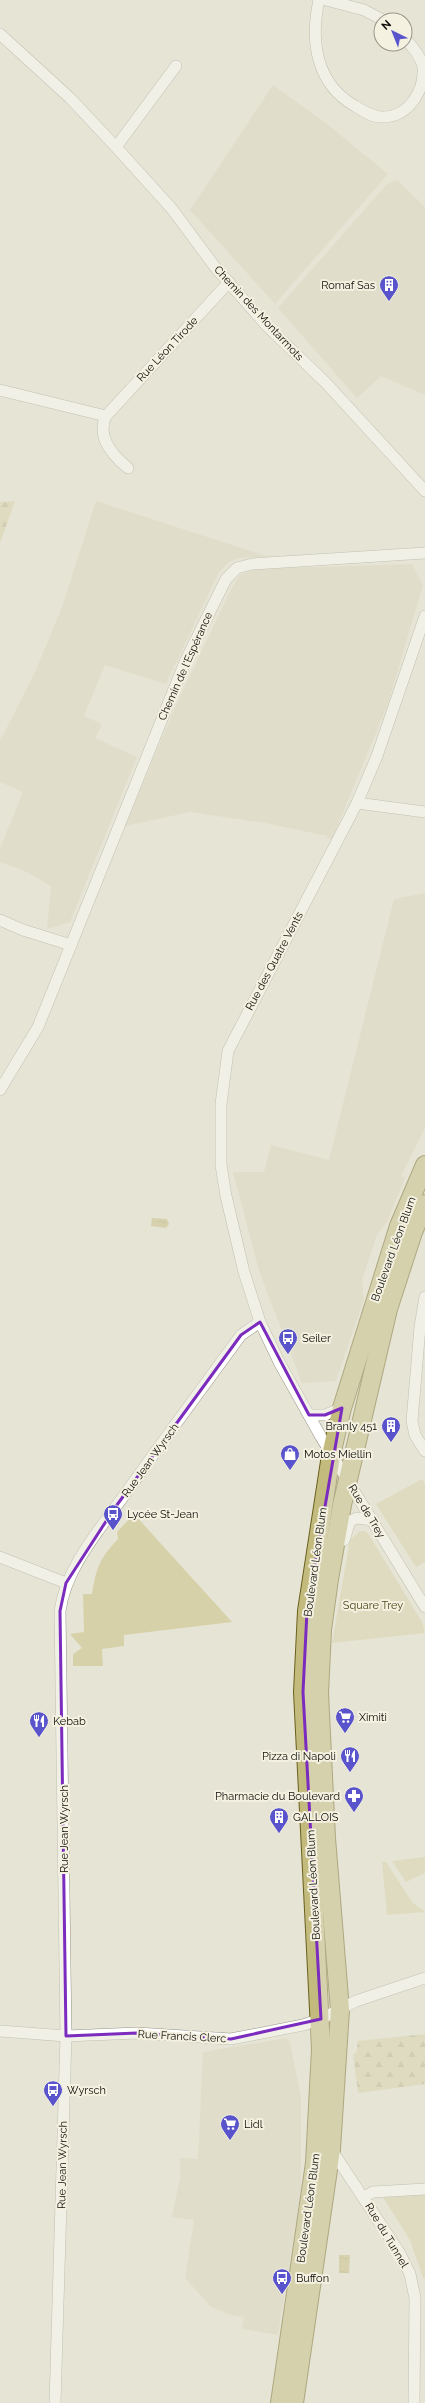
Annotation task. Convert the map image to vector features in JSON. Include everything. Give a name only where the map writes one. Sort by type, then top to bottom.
[{"type":"main road","name":"Boulevard Léon Blum","points":[[280,2403],[315,2163],[321,2019],[303,1692],[307,1611],[332,1455],[342,1408],[399,1226],[425,1165]]},
{"type":"main road","name":"Boulevard Léon Blum","points":[[294,2403],[331,2149],[340,2010],[326,1838],[319,1693],[322,1630],[328,1579],[348,1480],[388,1309],[413,1232],[425,1204]]},
{"type":"street","points":[[319,0],[315,16],[315,47],[318,60],[334,91],[366,113],[382,118],[405,110],[423,89],[424,67],[420,58],[413,49]]},
{"type":"street","points":[[326,0],[364,10],[373,14]]},
{"type":"street","name":"Chemin des Montarmots","points":[[0,34],[70,98],[116,146],[172,209],[198,248],[267,326],[326,383],[425,491]]},
{"type":"street","points":[[116,146],[176,66]]},
{"type":"street","name":"Rue Léon Tirode","points":[[106,416],[229,282]]},
{"type":"street","points":[[0,390],[106,416],[103,422],[106,444],[118,460],[128,468]]},
{"type":"street","name":"Chemin de l'Espérance","points":[[0,1090],[38,1027],[185,662],[226,579],[237,568],[252,564],[425,553]]},
{"type":"street","name":"Rue des Quatre Vents","points":[[260,1322],[244,1272],[226,1196],[221,1165],[221,1104],[228,1051],[357,803],[377,756],[425,616]]},
{"type":"street","points":[[357,803],[425,812]]},
{"type":"street","points":[[0,920],[23,930],[71,945]]},
{"type":"street","points":[[425,1297],[420,1327],[412,1421],[415,1435],[425,1451]]},
{"type":"street","name":"Rue de Trey","points":[[260,1322],[279,1362],[332,1455],[424,1602]]},
{"type":"street","name":"Rue Jean Wyrsch","points":[[55,2403],[66,2036],[60,1611],[66,1583],[114,1509],[241,1335],[260,1322]]},
{"type":"street","points":[[309,1415],[325,1415],[342,1408]]},
{"type":"street","name":"Boulevard Léon Blum","points":[[322,1630],[347,1526],[350,1521],[357,1518],[373,1520]]},
{"type":"street","points":[[0,1557],[66,1583]]},
{"type":"street","name":"Rue Francis Clerc","points":[[0,2031],[66,2036],[137,2033],[231,2039],[263,2034],[321,2019],[356,2001],[425,1978]]},
{"type":"street","name":"Rue du Tunnel","points":[[331,2149],[364,2197],[419,2286],[414,2403]]},
{"type":"street","points":[[364,2197],[373,2192],[425,2189]]},
{"type":"highlighted area","points":[[260,1322],[309,1415],[325,1415],[342,1408],[307,1611],[303,1692],[321,2019],[231,2039],[137,2033],[66,2036],[60,1611],[66,1583],[114,1509],[241,1335]]},
{"type":"shaded area","points":[[273,85],[327,124],[388,174],[275,304],[190,210]]},
{"type":"shaded area","points":[[397,180],[425,207],[425,395],[381,376],[357,398],[278,308],[388,183]]},
{"type":"shaded area","points":[[96,501],[263,555],[278,556],[239,558],[229,562],[219,572],[166,684],[105,665],[84,716],[102,724],[95,738],[137,757],[70,922],[47,929],[51,886],[27,872],[0,862],[0,848],[23,792],[0,782],[0,741],[35,672],[62,607]]},
{"type":"shaded area","points":[[412,564],[423,585],[388,704],[332,839],[326,838],[327,836],[265,823],[190,812],[125,826],[173,712],[230,591],[240,575],[256,569]]},
{"type":"shaded area","points":[[425,893],[425,1128],[401,1176],[405,1178],[387,1222],[377,1235],[362,1280],[364,1299],[336,1381],[302,1383],[259,1271],[233,1172],[264,1172],[271,1145],[329,1160],[394,899]]},
{"type":"shaded area","points":[[286,2038],[290,2043],[301,2097],[301,2192],[278,2335],[242,2329],[244,2317],[231,2315],[210,2306],[185,2278],[194,2220],[172,2217],[180,2178],[180,2158],[198,2159],[203,2052]]},
{"type":"green space","points":[[15,501],[0,543],[0,502]]},
{"type":"green space","points":[[422,1479],[425,1484],[425,1562],[416,1567],[376,1504]]},
{"type":"green space","points":[[134,1514],[232,1622],[124,1635],[124,1646],[102,1649],[103,1666],[73,1666],[73,1654],[82,1648],[70,1634],[84,1632],[83,1594],[92,1594],[97,1570],[103,1558],[118,1539],[117,1532]]},
{"type":"green space","name":"Square Trey","points":[[360,1531],[365,1531],[369,1535],[422,1622],[425,1633],[332,1643],[350,1540]]},
{"type":"green space","points":[[425,1857],[425,1873],[406,1882],[392,1861]]},
{"type":"green space","points":[[382,1862],[386,1862],[412,1902],[425,1912],[387,1915]]},
{"type":"green space","points":[[425,2034],[425,2084],[358,2093],[353,2054],[356,2053],[358,2041]]},
{"type":"green space","points":[[425,2194],[425,2278],[423,2278],[410,2240],[382,2196]]},
{"type":"water","points":[[152,1218],[167,1219],[169,1224],[166,1228],[151,1226]]},
{"type":"water","points":[[339,2255],[350,2255],[349,2273],[339,2273]]},
{"type":"place","name":"Romaf Sas","points":[[389,302]]},
{"type":"place","name":"Seiler","points":[[288,1355]]},
{"type":"place","name":"Branly 451","points":[[391,1443]]},
{"type":"place","name":"Motos Miellin","points":[[290,1471]]},
{"type":"place","name":"Lycée St-Jean","points":[[113,1531]]},
{"type":"place","name":"Ximiti","points":[[345,1734]]},
{"type":"place","name":"Kebab","points":[[39,1738]]},
{"type":"place","name":"Pizza di Napoli","points":[[350,1773]]},
{"type":"place","name":"Pharmacie du Boulevard","points":[[354,1813]]},
{"type":"place","name":"GALLOIS","points":[[279,1834]]},
{"type":"place","name":"Wyrsch","points":[[53,2107]]},
{"type":"place","name":"Lidl","points":[[230,2141]]},
{"type":"place","name":"Buffon","points":[[282,2295]]}]
